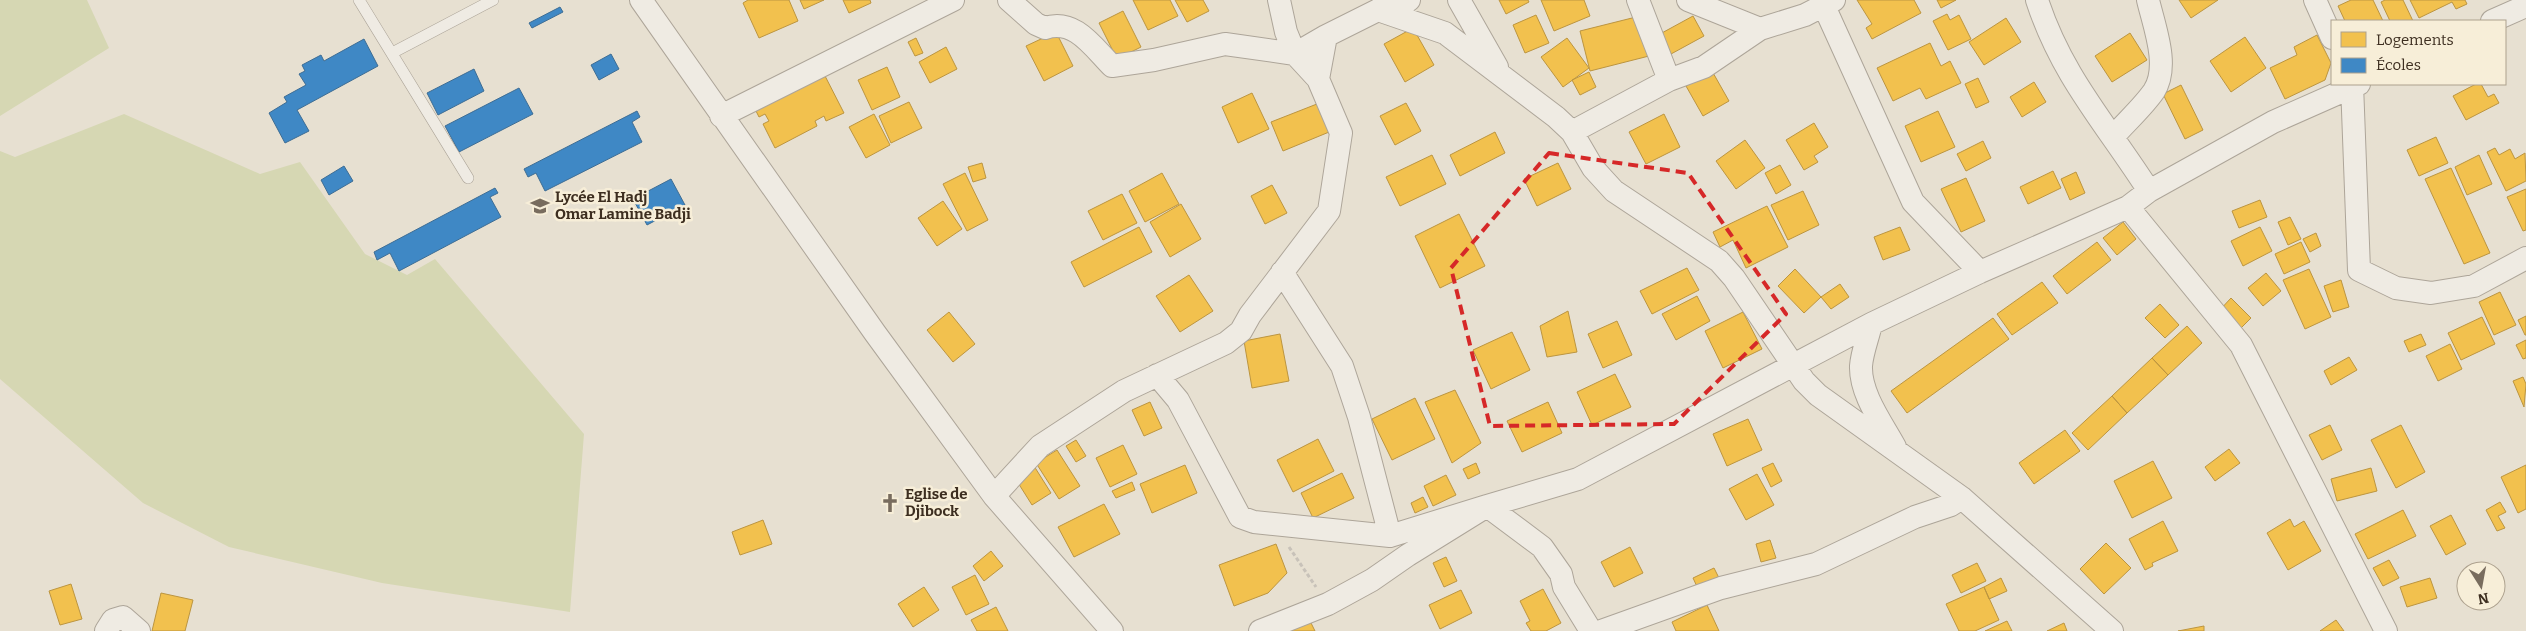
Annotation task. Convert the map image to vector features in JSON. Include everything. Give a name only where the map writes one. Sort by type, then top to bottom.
[{"type":"street","points":[[641,0],[721,116],[994,496],[1112,631]]},
{"type":"street","points":[[721,116],[953,0]]},
{"type":"street","points":[[1009,0],[1036,24],[1045,28],[1056,24],[1081,34],[1112,66],[1154,60],[1225,44],[1296,54],[1326,36],[1378,10],[1401,6],[1409,0]]},
{"type":"street","points":[[994,496],[1040,446],[1124,391],[1226,343],[1240,332],[1282,272],[1329,211],[1341,133],[1318,80],[1296,54],[1286,32],[1279,0]]},
{"type":"street","points":[[1460,0],[1500,72]]},
{"type":"street","points":[[1638,0],[1670,80]]},
{"type":"street","points":[[1688,0],[1760,28]]},
{"type":"street","points":[[2037,0],[2044,23],[2066,70],[2149,191]]},
{"type":"street","points":[[2113,137],[2154,90],[2160,77],[2160,56],[2148,0]]},
{"type":"street","points":[[2315,0],[2331,36]]},
{"type":"street","points":[[1572,132],[1670,80],[1704,67],[1760,28],[1792,20],[1829,3],[1913,202],[1980,272]]},
{"type":"street","points":[[1378,10],[1445,33],[1500,72],[1556,116],[1572,132],[1593,168],[1614,191],[1719,261],[1734,278],[1793,365],[1818,395],[1962,498],[2112,631]]},
{"type":"street","points":[[2496,20],[2524,12]]},
{"type":"street","points":[[1318,80],[1326,36]]},
{"type":"street","points":[[1157,375],[1178,400],[1240,517],[1254,522],[1390,536],[1578,479],[1871,324],[1980,272],[2128,207],[2149,191],[2273,122],[2355,85],[2359,270],[2396,288],[2431,293],[2474,286],[2526,258]]},
{"type":"street","points":[[2128,207],[2241,345],[2386,631]]},
{"type":"street","points":[[1282,272],[1342,366],[1359,417],[1390,536]]},
{"type":"street","points":[[1871,324],[1861,365],[1862,379],[1867,394],[1897,451]]},
{"type":"street","points":[[1601,631],[1721,588],[1816,564],[1916,517],[1951,505],[1962,498]]},
{"type":"street","points":[[1260,631],[1328,604],[1372,580],[1408,555],[1487,506]]},
{"type":"street","points":[[1487,506],[1542,547],[1561,574],[1564,587],[1591,631]]},
{"type":"street","points":[[106,631],[113,620],[123,617],[139,631]]},
{"type":"lane","points":[[359,0],[468,178]]},
{"type":"lane","points":[[392,53],[493,0]]},
{"type":"path","points":[[1278,524],[1285,541],[1328,604]]},
{"type":"highlighted area","points":[[1549,153],[1688,173],[1786,314],[1674,424],[1490,426],[1451,268]]},
{"type":"green space","points":[[0,0],[87,0],[109,48],[0,116]]},
{"type":"green space","points":[[124,114],[260,174],[300,162],[365,254],[407,275],[435,259],[584,434],[570,612],[382,583],[229,547],[143,503],[0,379],[0,151],[15,157]]},
{"type":"building: Logements","points":[[748,0],[789,0],[798,21],[759,38],[743,3]]},
{"type":"building: Logements","points":[[800,0],[824,0],[804,9]]},
{"type":"building: Logements","points":[[843,0],[870,0],[871,3],[849,13]]},
{"type":"building: Logements","points":[[1133,0],[1170,0],[1178,16],[1148,30]]},
{"type":"building: Logements","points":[[1175,0],[1203,0],[1209,11],[1187,22]]},
{"type":"building: Logements","points":[[1499,0],[1528,0],[1529,2],[1506,14]]},
{"type":"building: Logements","points":[[1541,0],[1584,0],[1590,16],[1554,31]]},
{"type":"building: Logements","points":[[1857,0],[1914,0],[1921,13],[1872,39],[1866,28],[1872,24]]},
{"type":"building: Logements","points":[[1937,0],[1956,0],[1941,8]]},
{"type":"building: Logements","points":[[2179,0],[2218,0],[2191,18]]},
{"type":"building: Logements","points":[[2351,0],[2373,0],[2383,20],[2345,20],[2338,6]]},
{"type":"building: Logements","points":[[2385,0],[2403,0],[2413,20],[2390,20],[2381,2]]},
{"type":"building: Logements","points":[[2410,0],[2465,0],[2467,4],[2456,9],[2452,2],[2419,18]]},
{"type":"building: Logements","points":[[1123,11],[1141,47],[1117,59],[1099,23]]},
{"type":"building: Logements","points":[[1947,14],[1950,20],[1959,15],[1971,39],[1948,50],[1933,21]]},
{"type":"building: Logements","points":[[1536,15],[1549,43],[1525,53],[1513,25]]},
{"type":"building: Logements","points":[[1640,16],[1649,56],[1590,71],[1580,31]]},
{"type":"building: Logements","points":[[1693,16],[1704,36],[1671,54],[1660,34]]},
{"type":"building: Logements","points":[[2006,18],[2021,42],[1984,65],[1969,42]]},
{"type":"building: Logements","points":[[1413,28],[1434,65],[1405,82],[1384,44]]},
{"type":"building: Logements","points":[[1056,32],[1073,66],[1044,81],[1026,46]]},
{"type":"building: Logements","points":[[2130,33],[2147,60],[2112,82],[2095,56]]},
{"type":"building: Logements","points":[[2317,35],[2331,63],[2325,80],[2285,99],[2270,68],[2297,55],[2294,47]]},
{"type":"building: Logements","points":[[2245,37],[2266,68],[2231,92],[2210,61]]},
{"type":"building: Logements","points":[[916,38],[923,53],[915,56],[908,42]]},
{"type":"building: Logements","points":[[1567,38],[1589,68],[1563,87],[1541,57]]},
{"type":"building: Logements","points":[[1930,43],[1941,66],[1950,61],[1961,83],[1926,99],[1920,88],[1893,101],[1877,68]]},
{"type":"building: Logements","points":[[946,47],[957,69],[930,83],[919,62]]},
{"type":"building: Logements","points":[[887,67],[900,97],[872,110],[858,80]]},
{"type":"building: Logements","points":[[1712,71],[1729,101],[1703,116],[1686,86]]},
{"type":"building: Logements","points":[[823,72],[844,113],[826,121],[824,116],[815,121],[817,126],[775,148],[763,124],[769,121],[765,114],[759,117],[754,107]]},
{"type":"building: Logements","points":[[1589,72],[1596,87],[1580,95],[1572,80]]},
{"type":"building: Logements","points":[[1978,78],[1989,102],[1976,108],[1965,84]]},
{"type":"building: Logements","points":[[2034,82],[2046,102],[2022,117],[2010,97]]},
{"type":"building: Logements","points":[[2181,85],[2203,130],[2185,139],[2163,94]]},
{"type":"building: Logements","points":[[2474,85],[2482,85],[2488,97],[2494,94],[2499,103],[2466,120],[2453,96]]},
{"type":"building: Logements","points":[[1252,93],[1269,129],[1238,143],[1222,107]]},
{"type":"building: Logements","points":[[909,102],[922,128],[891,143],[879,116]]},
{"type":"building: Logements","points":[[1322,102],[1334,130],[1283,151],[1271,122]]},
{"type":"building: Logements","points":[[1406,103],[1421,131],[1395,145],[1380,116]]},
{"type":"building: Logements","points":[[1938,111],[1955,147],[1921,162],[1905,126]]},
{"type":"building: Logements","points":[[874,114],[890,145],[866,158],[849,127]]},
{"type":"building: Logements","points":[[1664,114],[1680,147],[1646,164],[1629,132]]},
{"type":"building: Logements","points":[[1814,123],[1828,147],[1814,156],[1818,162],[1804,170],[1786,140]]},
{"type":"building: Logements","points":[[1495,132],[1505,153],[1460,176],[1450,155]]},
{"type":"building: Logements","points":[[2436,137],[2448,163],[2419,176],[2407,150]]},
{"type":"building: Logements","points":[[1745,140],[1765,168],[1736,189],[1716,161]]},
{"type":"building: Logements","points":[[1983,141],[1991,158],[1966,171],[1957,154]]},
{"type":"building: Logements","points":[[2495,148],[2499,155],[2510,149],[2515,159],[2525,153],[2526,181],[2506,191],[2487,152]]},
{"type":"building: Logements","points":[[1432,155],[1446,184],[1400,206],[1386,177]]},
{"type":"building: Logements","points":[[2479,155],[2492,184],[2467,195],[2455,167]]},
{"type":"building: Logements","points":[[982,163],[986,178],[973,182],[968,167]]},
{"type":"building: Logements","points":[[1558,163],[1571,189],[1537,206],[1524,179]]},
{"type":"building: Logements","points":[[1780,165],[1791,185],[1776,194],[1765,173]]},
{"type":"building: Logements","points":[[2451,168],[2490,253],[2464,264],[2425,179]]},
{"type":"building: Logements","points":[[2053,171],[2061,188],[2028,204],[2020,187]]},
{"type":"building: Logements","points":[[2076,172],[2085,193],[2070,200],[2061,179]]},
{"type":"building: Logements","points":[[965,173],[988,220],[967,231],[943,184]]},
{"type":"building: Logements","points":[[1162,173],[1179,204],[1145,222],[1129,191]]},
{"type":"building: Logements","points":[[1966,178],[1985,221],[1961,232],[1941,189]]},
{"type":"building: Logements","points":[[1272,185],[1287,213],[1265,224],[1251,196]]},
{"type":"building: Logements","points":[[2526,189],[2526,230],[2523,231],[2507,197]]},
{"type":"building: Logements","points":[[1803,191],[1819,225],[1788,240],[1771,205]]},
{"type":"building: Logements","points":[[1122,194],[1137,223],[1103,240],[1088,211]]},
{"type":"building: Logements","points":[[2260,200],[2267,217],[2239,228],[2232,211]]},
{"type":"building: Logements","points":[[943,201],[962,229],[937,246],[918,218]]},
{"type":"building: Logements","points":[[1181,204],[1201,239],[1170,257],[1150,222]]},
{"type":"building: Logements","points":[[1767,206],[1788,247],[1746,268],[1733,240],[1720,247],[1713,232]]},
{"type":"building: Logements","points":[[1459,214],[1485,266],[1440,288],[1415,236]]},
{"type":"building: Logements","points":[[2290,217],[2301,239],[2288,245],[2278,222]]},
{"type":"building: Logements","points":[[2123,222],[2136,239],[2117,255],[2103,238]]},
{"type":"building: Logements","points":[[1139,227],[1152,252],[1084,287],[1071,262]]},
{"type":"building: Logements","points":[[1900,227],[1910,250],[1883,260],[1874,237]]},
{"type":"building: Logements","points":[[2260,227],[2272,251],[2243,266],[2231,241]]},
{"type":"building: Logements","points":[[2316,233],[2321,246],[2310,252],[2303,239]]},
{"type":"building: Logements","points":[[2097,242],[2111,260],[2067,294],[2053,276]]},
{"type":"building: Logements","points":[[2301,242],[2310,262],[2284,274],[2275,254]]},
{"type":"building: Logements","points":[[1687,268],[1699,290],[1652,314],[1640,291]]},
{"type":"building: Logements","points":[[1795,269],[1821,297],[1804,313],[1778,286]]},
{"type":"building: Logements","points":[[2309,269],[2331,317],[2305,329],[2283,280]]},
{"type":"building: Logements","points":[[2266,273],[2281,291],[2263,306],[2248,288]]},
{"type":"building: Logements","points":[[1189,275],[1213,311],[1180,332],[1156,296]]},
{"type":"building: Logements","points":[[2341,280],[2349,307],[2333,312],[2324,286]]},
{"type":"building: Logements","points":[[2042,282],[2058,303],[2012,335],[1997,314]]},
{"type":"building: Logements","points":[[1840,284],[1849,297],[1831,309],[1821,297]]},
{"type":"building: Logements","points":[[2500,292],[2516,325],[2494,335],[2479,302]]},
{"type":"building: Logements","points":[[1697,296],[1710,321],[1676,340],[1662,314]]},
{"type":"building: Logements","points":[[2231,298],[2251,318],[2238,331],[2218,312]]},
{"type":"building: Logements","points":[[2160,304],[2179,325],[2165,338],[2145,318]]},
{"type":"building: Logements","points":[[1568,311],[1577,352],[1547,357],[1540,326]]},
{"type":"building: Logements","points":[[949,312],[975,344],[953,362],[927,330]]},
{"type":"building: Logements","points":[[1743,312],[1762,349],[1723,368],[1705,331]]},
{"type":"building: Logements","points":[[2526,316],[2526,335],[2525,335],[2518,320]]},
{"type":"building: Logements","points":[[2482,317],[2495,344],[2461,360],[2448,333]]},
{"type":"building: Logements","points":[[1993,318],[2009,339],[1907,413],[1891,391]]},
{"type":"building: Logements","points":[[1617,321],[1632,355],[1603,368],[1588,334]]},
{"type":"building: Logements","points":[[2187,326],[2202,343],[2168,375],[2152,358]]},
{"type":"building: Logements","points":[[1512,332],[1530,370],[1491,389],[1473,350]]},
{"type":"building: Logements","points":[[1280,334],[1289,381],[1252,388],[1244,341]]},
{"type":"building: Logements","points":[[2421,334],[2426,345],[2409,352],[2404,341]]},
{"type":"building: Logements","points":[[2526,340],[2526,358],[2523,359],[2516,345]]},
{"type":"building: Logements","points":[[2450,344],[2462,369],[2438,381],[2426,356]]},
{"type":"building: Logements","points":[[2349,357],[2357,370],[2331,385],[2324,371]]},
{"type":"building: Logements","points":[[2152,358],[2168,375],[2127,413],[2112,396]]},
{"type":"building: Logements","points":[[1615,374],[1631,407],[1592,425],[1577,392]]},
{"type":"building: Logements","points":[[2523,377],[2526,384],[2524,407],[2513,381]]},
{"type":"building: Logements","points":[[1455,390],[1481,443],[1452,463],[1425,402]]},
{"type":"building: Logements","points":[[2112,396],[2127,413],[2088,450],[2072,433]]},
{"type":"building: Logements","points":[[1415,398],[1435,439],[1392,460],[1372,419]]},
{"type":"building: Logements","points":[[1150,402],[1162,428],[1144,436],[1132,410]]},
{"type":"building: Logements","points":[[1548,402],[1562,433],[1522,452],[1507,421]]},
{"type":"building: Logements","points":[[1748,419],[1762,450],[1727,466],[1713,434]]},
{"type":"building: Logements","points":[[2330,425],[2342,450],[2322,460],[2309,435]]},
{"type":"building: Logements","points":[[2401,425],[2425,472],[2396,488],[2371,440]]},
{"type":"building: Logements","points":[[2065,430],[2080,451],[2034,484],[2019,463]]},
{"type":"building: Logements","points":[[1318,439],[1334,471],[1293,492],[1277,460]]},
{"type":"building: Logements","points":[[1076,440],[1086,456],[1076,462],[1066,446]]},
{"type":"building: Logements","points":[[1123,445],[1137,474],[1110,487],[1096,458]]},
{"type":"building: Logements","points":[[2229,449],[2240,463],[2215,481],[2205,467]]},
{"type":"building: Logements","points":[[1057,450],[1080,486],[1059,499],[1036,463]]},
{"type":"building: Logements","points":[[2153,461],[2172,498],[2132,518],[2114,481]]},
{"type":"building: Logements","points":[[1476,463],[1480,473],[1468,479],[1463,469]]},
{"type":"building: Logements","points":[[1773,463],[1782,481],[1771,487],[1762,468]]},
{"type":"building: Logements","points":[[1185,465],[1197,493],[1152,513],[1140,484]]},
{"type":"building: Logements","points":[[2526,465],[2526,509],[2518,513],[2501,477]]},
{"type":"building: Logements","points":[[1034,466],[1051,493],[1032,505],[1015,478]]},
{"type":"building: Logements","points":[[2371,468],[2377,491],[2337,501],[2331,479]]},
{"type":"building: Logements","points":[[1342,473],[1354,498],[1313,518],[1301,493]]},
{"type":"building: Logements","points":[[1757,474],[1774,505],[1746,520],[1729,489]]},
{"type":"building: Logements","points":[[1446,475],[1456,495],[1433,506],[1424,486]]},
{"type":"building: Logements","points":[[1132,482],[1135,490],[1116,498],[1112,491]]},
{"type":"building: Logements","points":[[1423,497],[1428,507],[1415,513],[1411,503]]},
{"type":"building: Logements","points":[[2500,502],[2506,512],[2498,516],[2505,528],[2497,531],[2486,510]]},
{"type":"building: Logements","points":[[1104,504],[1120,534],[1074,557],[1058,527]]},
{"type":"building: Logements","points":[[2403,510],[2416,536],[2368,559],[2355,534]]},
{"type":"building: Logements","points":[[2451,515],[2466,544],[2446,555],[2430,526]]},
{"type":"building: Logements","points":[[2290,519],[2294,527],[2304,521],[2321,551],[2288,570],[2267,533]]},
{"type":"building: Logements","points":[[763,520],[772,544],[740,555],[732,532]]},
{"type":"building: Logements","points":[[2163,521],[2178,551],[2152,563],[2153,566],[2145,570],[2129,539]]},
{"type":"building: Logements","points":[[1770,540],[1776,558],[1761,562],[1756,544]]},
{"type":"building: Logements","points":[[2106,543],[2131,568],[2104,594],[2080,569]]},
{"type":"building: Logements","points":[[1276,544],[1287,573],[1268,593],[1234,606],[1219,565]]},
{"type":"building: Logements","points":[[1630,547],[1643,573],[1614,587],[1601,562]]},
{"type":"building: Logements","points":[[991,551],[1003,566],[984,581],[973,566]]},
{"type":"building: Logements","points":[[1446,557],[1457,581],[1444,587],[1433,563]]},
{"type":"building: Logements","points":[[2389,560],[2399,578],[2383,586],[2373,568]]},
{"type":"building: Logements","points":[[1977,563],[1986,581],[1961,593],[1952,575]]},
{"type":"building: Logements","points":[[1714,568],[1721,582],[1700,593],[1693,578]]},
{"type":"building: Logements","points":[[975,575],[989,604],[966,615],[952,587]]},
{"type":"building: Logements","points":[[2001,578],[2007,591],[1989,599],[1984,587]]},
{"type":"building: Logements","points":[[2430,578],[2437,598],[2407,607],[2400,587]]},
{"type":"building: Logements","points":[[71,584],[82,619],[60,625],[49,591]]},
{"type":"building: Logements","points":[[924,587],[939,610],[913,627],[898,604]]},
{"type":"building: Logements","points":[[1984,587],[1999,620],[1975,631],[1959,631],[1946,604]]},
{"type":"building: Logements","points":[[1543,589],[1561,623],[1546,631],[1531,631],[1526,623],[1530,621],[1520,601]]},
{"type":"building: Logements","points":[[1461,590],[1472,613],[1440,629],[1429,605]]},
{"type":"building: Logements","points":[[161,593],[193,600],[185,631],[152,631]]},
{"type":"building: Logements","points":[[1707,605],[1719,631],[1676,631],[1672,622]]},
{"type":"building: Logements","points":[[996,607],[1008,631],[977,631],[971,620]]},
{"type":"building: Logements","points":[[2336,620],[2344,631],[2320,631]]},
{"type":"building: Logements","points":[[1310,621],[1315,631],[1290,631]]},
{"type":"building: Logements","points":[[2007,621],[2012,631],[1985,631]]},
{"type":"building: Logements","points":[[2064,623],[2067,631],[2047,631]]},
{"type":"building: Logements","points":[[2204,626],[2204,631],[2178,631]]},
{"type":"building: Écoles","points":[[560,7],[563,12],[532,28],[529,23]]},
{"type":"building: Écoles","points":[[364,39],[378,66],[297,110],[309,131],[285,143],[269,113],[287,102],[284,97],[306,85],[299,74],[305,71],[302,65],[321,55],[324,61]]},
{"type":"building: Écoles","points":[[611,54],[619,69],[599,80],[591,65]]},
{"type":"building: Écoles","points":[[474,69],[484,91],[438,115],[427,93]]},
{"type":"building: Écoles","points":[[519,88],[533,114],[459,152],[445,126]]},
{"type":"building: Écoles","points":[[637,111],[640,117],[632,122],[642,142],[545,191],[536,173],[528,177],[524,169]]},
{"type":"building: Écoles","points":[[344,166],[353,181],[329,195],[321,180]]},
{"type":"building: Écoles","points":[[671,179],[685,205],[647,225],[633,199]]},
{"type":"building: Écoles","points":[[495,188],[498,193],[490,197],[501,217],[399,271],[390,253],[377,260],[374,252]]},
{"type":"place","name":"Lycée El Hadj Omar Lamine Badji","points":[[540,206]]},
{"type":"place","name":"Eglise de Djibock","points":[[890,503]]}]
